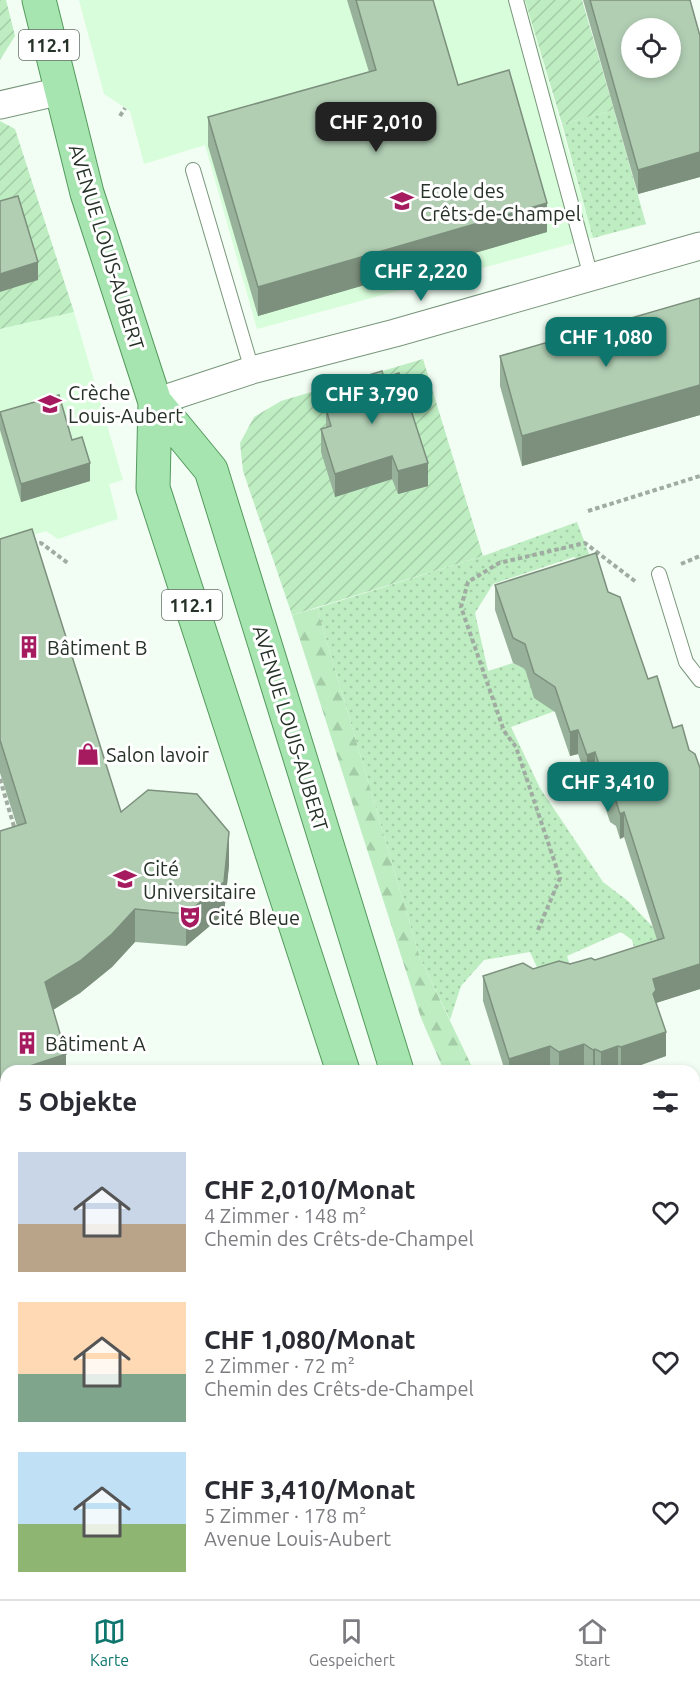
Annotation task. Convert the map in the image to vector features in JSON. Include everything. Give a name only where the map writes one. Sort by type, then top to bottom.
[{"type":"main road","name":"112.1","points":[[39,0],[61,91]]},
{"type":"main road","name":"AVENUE LOUIS-AUBERT","points":[[61,91],[87,193],[155,402],[153,488],[341,1065]]},
{"type":"main road","name":"AVENUE LOUIS-AUBERT","points":[[155,402],[211,470],[396,1065]]},
{"type":"street","points":[[0,105],[61,91]]},
{"type":"street","points":[[155,402],[252,370],[395,333],[700,246]]},
{"type":"lane","points":[[516,0],[591,277]]},
{"type":"lane","points":[[193,170],[252,370]]},
{"type":"lane","points":[[659,574],[686,662],[700,680]]},
{"type":"path","points":[[120,116],[125,108]]},
{"type":"path","points":[[588,511],[700,476]]},
{"type":"path","points":[[30,546],[40,543],[69,564]]},
{"type":"path","points":[[538,930],[560,879],[516,747],[504,731],[461,607],[468,582],[499,563],[585,543],[635,583],[659,574]]},
{"type":"path","points":[[0,779],[16,832]]},
{"type":"shaded area","name":"Ecole des Crêts-de-Champel","points":[[79,0],[525,0],[593,238],[257,329],[205,145],[144,164],[130,111],[104,94]]},
{"type":"shaded area","name":"Crèche Louis-Aubert","points":[[74,312],[123,480],[109,484],[118,519],[58,539],[46,531],[0,545],[0,329]]},
{"type":"green space","points":[[0,0],[6,0],[15,36],[0,60]]},
{"type":"green space","points":[[525,0],[582,0],[614,110],[562,124]]},
{"type":"green space","points":[[614,110],[646,224],[593,238],[562,124]]},
{"type":"green space","points":[[0,121],[15,129],[74,312],[0,329]]},
{"type":"green space","points":[[423,359],[483,556],[292,615],[243,471],[240,443],[254,417],[281,401]]},
{"type":"green space","points":[[577,522],[594,567],[574,557],[493,584],[475,613],[488,671],[513,663],[524,666],[555,711],[511,727],[540,788],[603,882],[628,901],[653,927],[665,965],[642,978],[632,940],[621,932],[567,956],[578,989],[541,976],[530,952],[484,960],[461,986],[450,1020],[420,958],[317,608],[483,556]]},
{"type":"green space","points":[[317,608],[420,958],[471,1065],[441,1065],[421,1018],[292,615]]},
{"type":"building","points":[[356,0],[433,0],[458,85],[509,70],[547,203],[258,287],[208,117],[376,70]]},
{"type":"building","points":[[590,0],[690,0],[700,36],[700,152],[638,170]]},
{"type":"building","points":[[18,196],[38,262],[0,274],[0,201]]},
{"type":"building","points":[[700,298],[700,385],[522,436],[500,356]]},
{"type":"building","points":[[382,371],[384,378],[399,373],[428,463],[398,471],[392,456],[335,474],[321,429],[331,426],[326,409],[337,406],[330,387]]},
{"type":"building","points":[[59,395],[72,440],[82,437],[90,463],[21,484],[0,412]]},
{"type":"building","name":"Cité Universitaire","points":[[32,529],[121,812],[148,790],[197,794],[229,832],[224,882],[186,914],[135,909],[112,934],[80,961],[45,982],[66,1054],[33,1065],[0,1065],[0,831],[26,823],[0,740],[0,539]]},
{"type":"building","points":[[596,553],[608,592],[620,597],[648,679],[657,676],[673,728],[682,725],[689,750],[695,754],[700,768],[700,964],[653,979],[656,990],[653,994],[666,1032],[601,1052],[584,1044],[559,1052],[550,1046],[509,1059],[483,976],[523,963],[533,969],[559,961],[570,964],[591,958],[595,960],[664,938],[624,812],[620,814],[616,801],[610,798],[595,752],[587,755],[578,730],[570,732],[555,687],[534,673],[525,644],[513,638],[495,585]]},
{"type":"place","name":"Ecole des Crêts-de-Champel","points":[[402,201]]},
{"type":"place","name":"Crèche Louis-Aubert","points":[[50,404]]},
{"type":"place","name":"Bâtiment B","points":[[29,647]]},
{"type":"place","name":"Salon lavoir","points":[[88,754]]},
{"type":"place","name":"Cité Universitaire","points":[[125,879]]},
{"type":"place","name":"Cité Bleue","points":[[190,917]]},
{"type":"place","name":"Bâtiment A","points":[[27,1043]]}]
